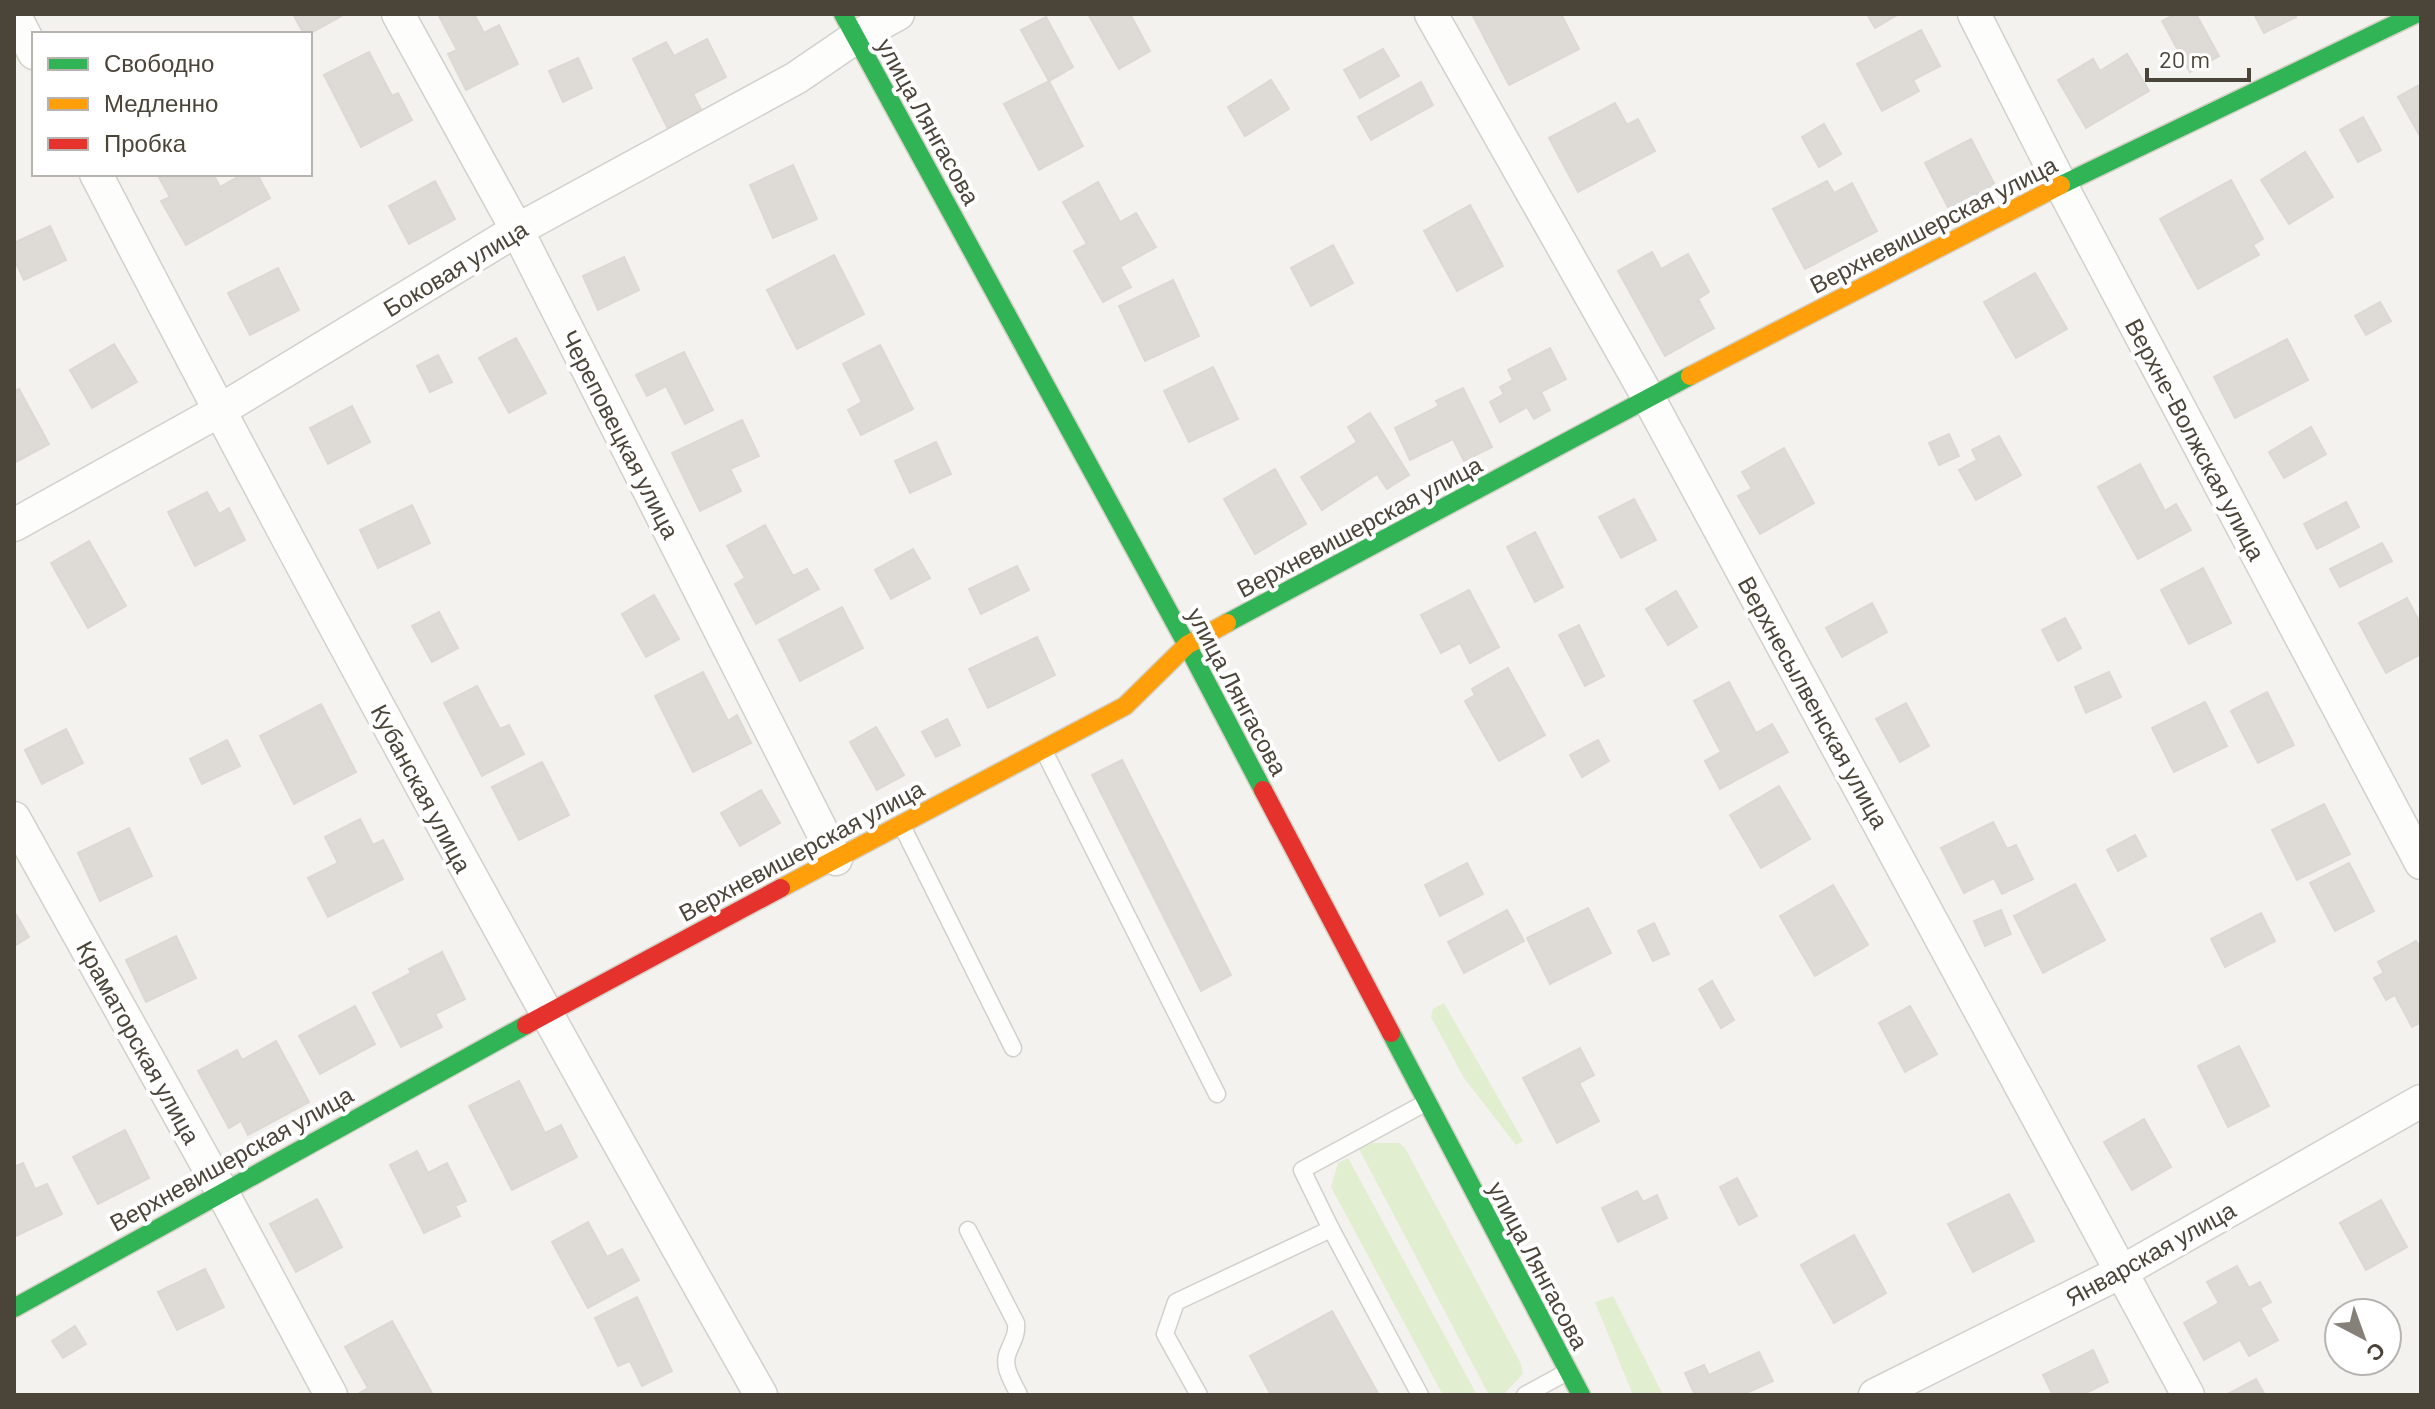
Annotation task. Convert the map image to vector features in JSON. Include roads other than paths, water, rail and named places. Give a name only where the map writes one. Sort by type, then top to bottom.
[{"type":"street","points":[[14,14],[32,49]]},
{"type":"street","name":"Череповецкая улица","points":[[398,14],[517,230],[836,859]]},
{"type":"street","name":"Боковая улица","points":[[14,525],[219,411],[517,230],[796,78],[850,26],[898,14]]},
{"type":"street","name":"Верхнесылвенская улица","points":[[1431,14],[1648,397],[2188,1395]]},
{"type":"street","name":"Верхне-Волжская улица","points":[[1974,14],[2061,185],[2421,863]]},
{"type":"street","name":"Верхневишерская улица","points":[[14,1308],[221,1190],[544,1013],[1125,706],[1187,645],[1648,397],[2061,185],[2416,14]]},
{"type":"street","name":"улица Лянгасова","points":[[850,26],[1187,645],[1581,1395]]},
{"type":"street","name":"Кубанская улица","points":[[97,176],[219,411],[544,1013],[761,1395]]},
{"type":"street","name":"Краматорская улица","points":[[14,818],[331,1395]]},
{"type":"street","name":"Январская улица","points":[[1875,1395],[2123,1271],[2421,1101]]},
{"type":"lane","points":[[1043,749],[1217,1094]]},
{"type":"lane","points":[[901,825],[1013,1048]]},
{"type":"lane","points":[[1420,1395],[1302,1170],[1427,1102]]},
{"type":"lane","points":[[1199,1395],[1165,1334],[1176,1302],[1331,1229]]},
{"type":"lane","points":[[968,1230],[1016,1323],[1017,1334],[1006,1356],[1005,1367],[1019,1395]]},
{"type":"lane","points":[[1525,1395],[1568,1371]]}]
